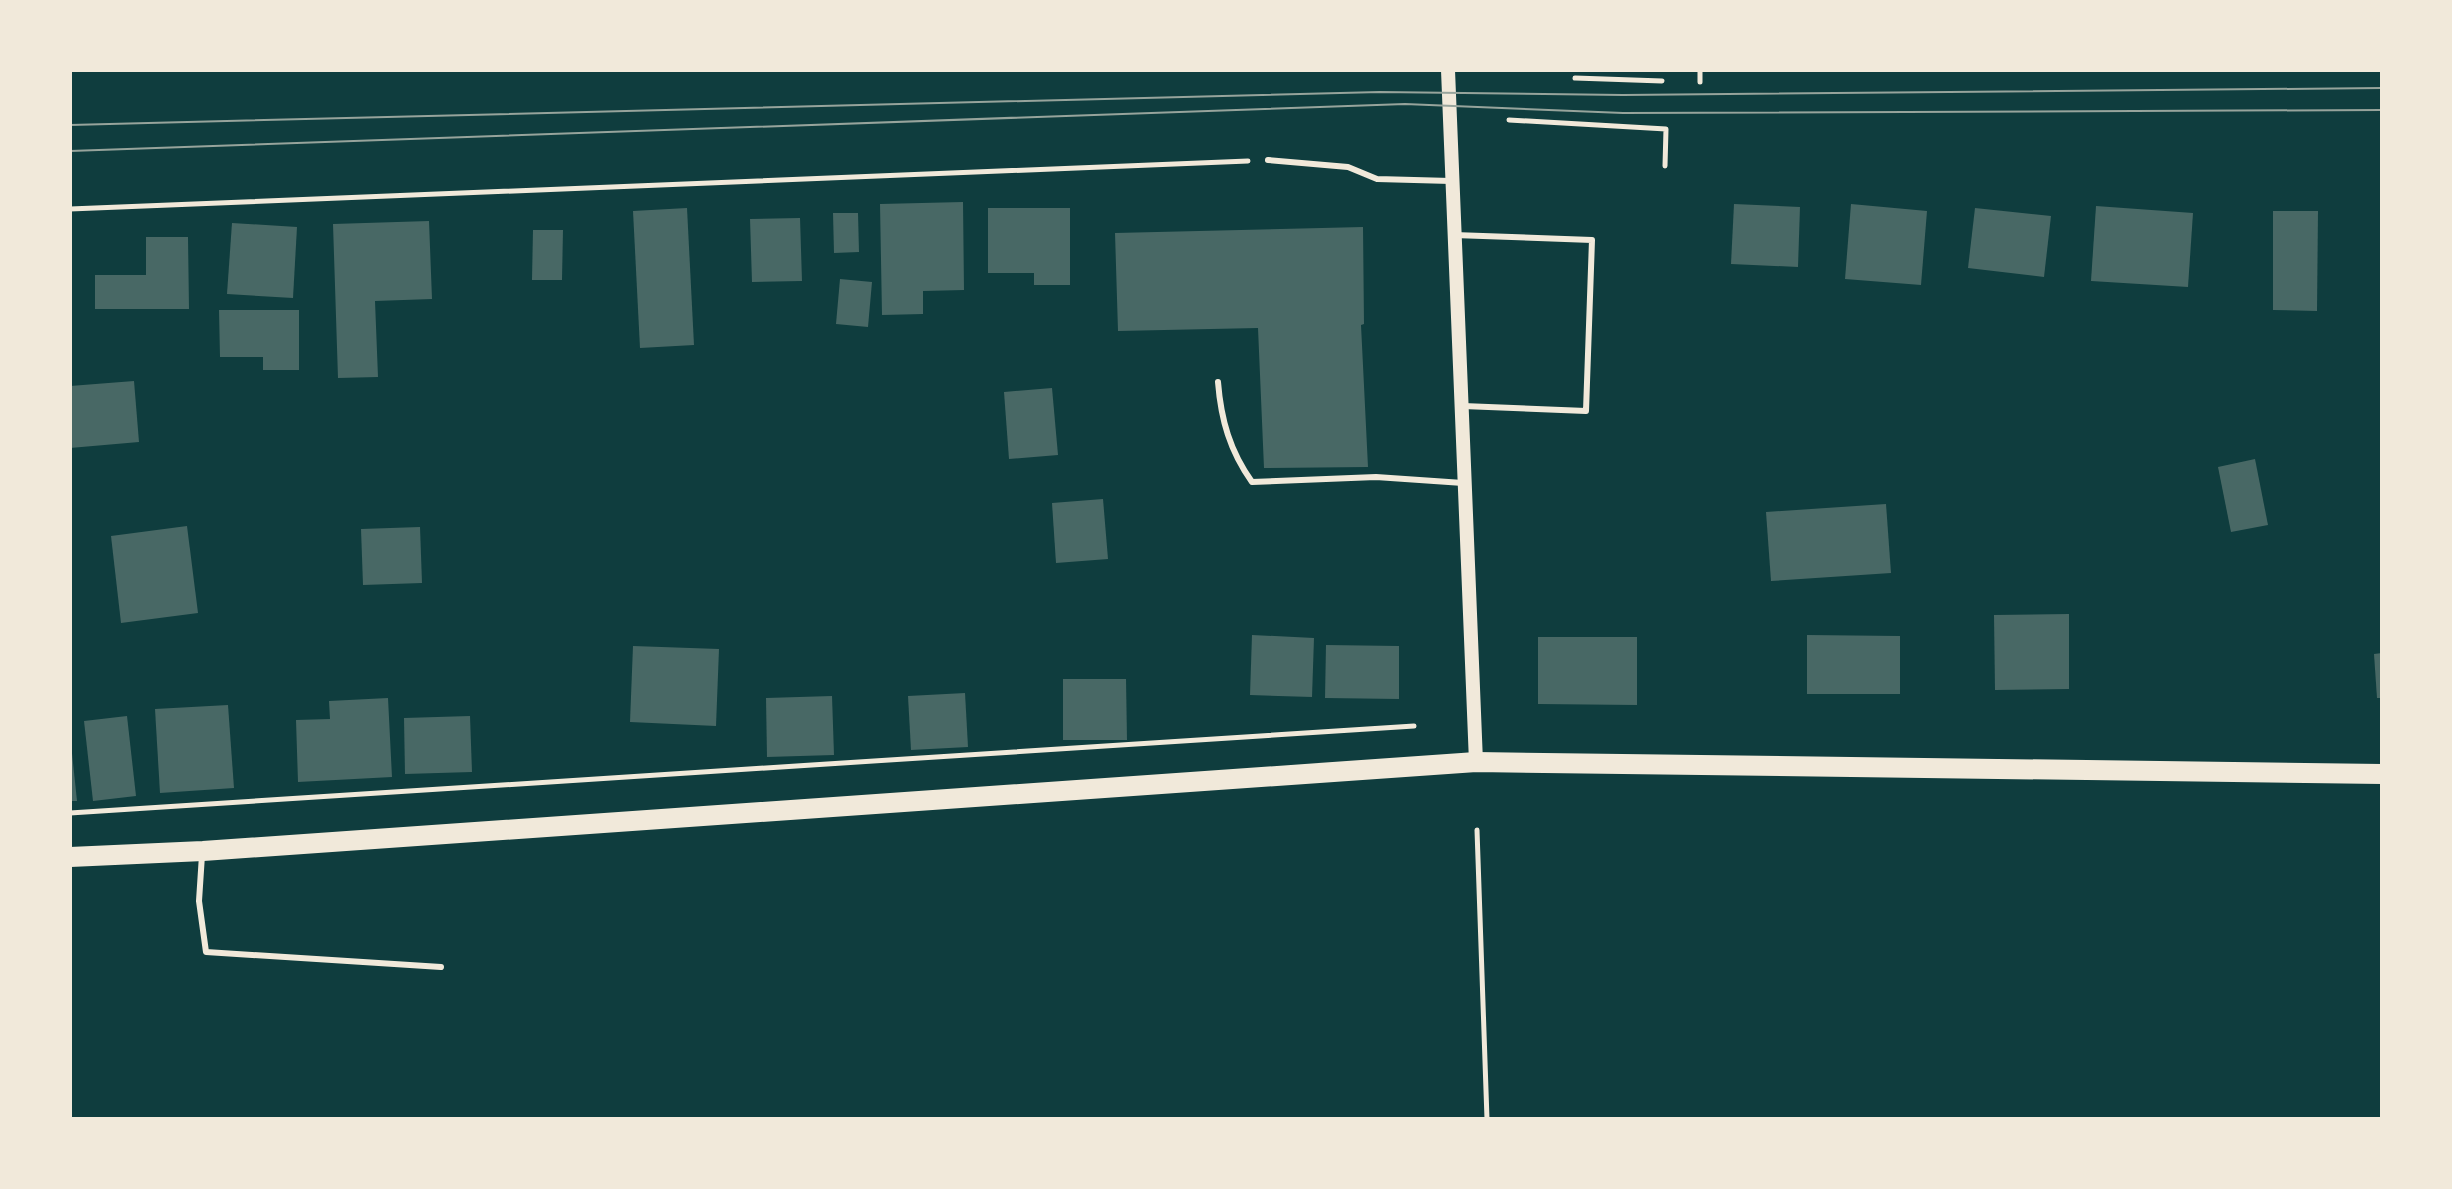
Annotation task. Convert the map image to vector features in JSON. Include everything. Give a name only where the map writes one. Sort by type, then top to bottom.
[{"type":"main road","points":[[70,857],[203,851],[1476,762],[2382,774]]},
{"type":"street","points":[[1448,70],[1476,762]]},
{"type":"lane","points":[[1268,160],[1348,167],[1377,179],[1451,181]]},
{"type":"lane","points":[[1454,235],[1592,240],[1586,411],[1463,406]]},
{"type":"lane","points":[[1218,382],[1220,411],[1233,456],[1252,482],[1376,477],[1467,483]]},
{"type":"lane","points":[[203,851],[199,901],[206,952],[441,967]]},
{"type":"path","points":[[1700,70],[1700,82]]},
{"type":"path","points":[[1575,78],[1662,81]]},
{"type":"path","points":[[1509,120],[1666,129],[1665,166]]},
{"type":"path","points":[[70,209],[1268,160]]},
{"type":"path","points":[[70,813],[1414,726]]},
{"type":"path","points":[[1477,830],[1487,1119]]},
{"type":"building","points":[[963,202],[964,290],[923,291],[923,314],[882,315],[880,204]]},
{"type":"building","points":[[1734,204],[1800,207],[1798,267],[1731,264]]},
{"type":"building","points":[[1851,204],[1927,211],[1921,285],[1845,279]]},
{"type":"building","points":[[2096,206],[2193,213],[2188,287],[2091,281]]},
{"type":"building","points":[[687,208],[694,345],[640,348],[633,211]]},
{"type":"building","points":[[988,208],[1070,208],[1070,285],[1034,285],[1034,273],[988,273]]},
{"type":"building","points":[[1975,208],[2051,216],[2044,277],[1968,268]]},
{"type":"building","points":[[2273,211],[2318,211],[2317,311],[2273,310]]},
{"type":"building","points":[[833,213],[858,213],[859,252],[834,253]]},
{"type":"building","points":[[800,218],[802,281],[752,282],[750,219]]},
{"type":"building","points":[[429,221],[432,299],[375,301],[378,377],[338,378],[333,224]]},
{"type":"building","points":[[232,223],[297,227],[293,298],[227,294]]},
{"type":"building","points":[[1363,227],[1364,324],[1361,325],[1368,467],[1264,468],[1258,328],[1118,331],[1115,233]]},
{"type":"building","points":[[533,230],[563,230],[562,280],[532,280]]},
{"type":"building","points":[[146,237],[188,237],[189,309],[95,309],[95,275],[146,275]]},
{"type":"building","points":[[840,279],[872,282],[868,327],[836,324]]},
{"type":"building","points":[[219,310],[299,310],[299,370],[263,370],[263,357],[220,357]]},
{"type":"building","points":[[134,381],[139,442],[70,448],[70,386]]},
{"type":"building","points":[[1052,388],[1058,455],[1009,459],[1004,392]]},
{"type":"building","points":[[2255,459],[2268,525],[2231,532],[2218,467]]},
{"type":"building","points":[[1103,499],[1108,559],[1056,563],[1052,503]]},
{"type":"building","points":[[1886,504],[1891,573],[1771,581],[1766,512]]},
{"type":"building","points":[[187,526],[198,613],[121,623],[111,536]]},
{"type":"building","points":[[420,527],[422,583],[363,585],[361,529]]},
{"type":"building","points":[[2069,614],[2069,689],[1995,690],[1994,615]]},
{"type":"building","points":[[1252,635],[1314,638],[1312,697],[1250,695]]},
{"type":"building","points":[[1807,635],[1900,636],[1900,694],[1807,694]]},
{"type":"building","points":[[1538,637],[1637,637],[1637,705],[1538,704]]},
{"type":"building","points":[[1326,645],[1399,646],[1399,699],[1325,698]]},
{"type":"building","points":[[633,646],[719,649],[716,726],[630,722]]},
{"type":"building","points":[[2382,653],[2382,698],[2377,698],[2374,654]]},
{"type":"building","points":[[1063,679],[1126,679],[1127,740],[1063,740]]},
{"type":"building","points":[[965,693],[968,747],[911,750],[908,696]]},
{"type":"building","points":[[832,696],[834,755],[767,757],[766,698]]},
{"type":"building","points":[[388,698],[392,777],[298,782],[296,720],[330,719],[329,701]]},
{"type":"building","points":[[228,705],[234,788],[160,793],[155,709]]},
{"type":"building","points":[[127,716],[136,796],[93,801],[84,721]]},
{"type":"building","points":[[470,716],[472,772],[405,774],[404,718]]},
{"type":"building","points":[[70,734],[77,801],[70,801]]},
{"type":"tram line","points":[[70,125],[1380,92],[1623,95],[2382,88]]},
{"type":"tram line","points":[[70,151],[1405,104],[1623,113],[2382,110]]}]
